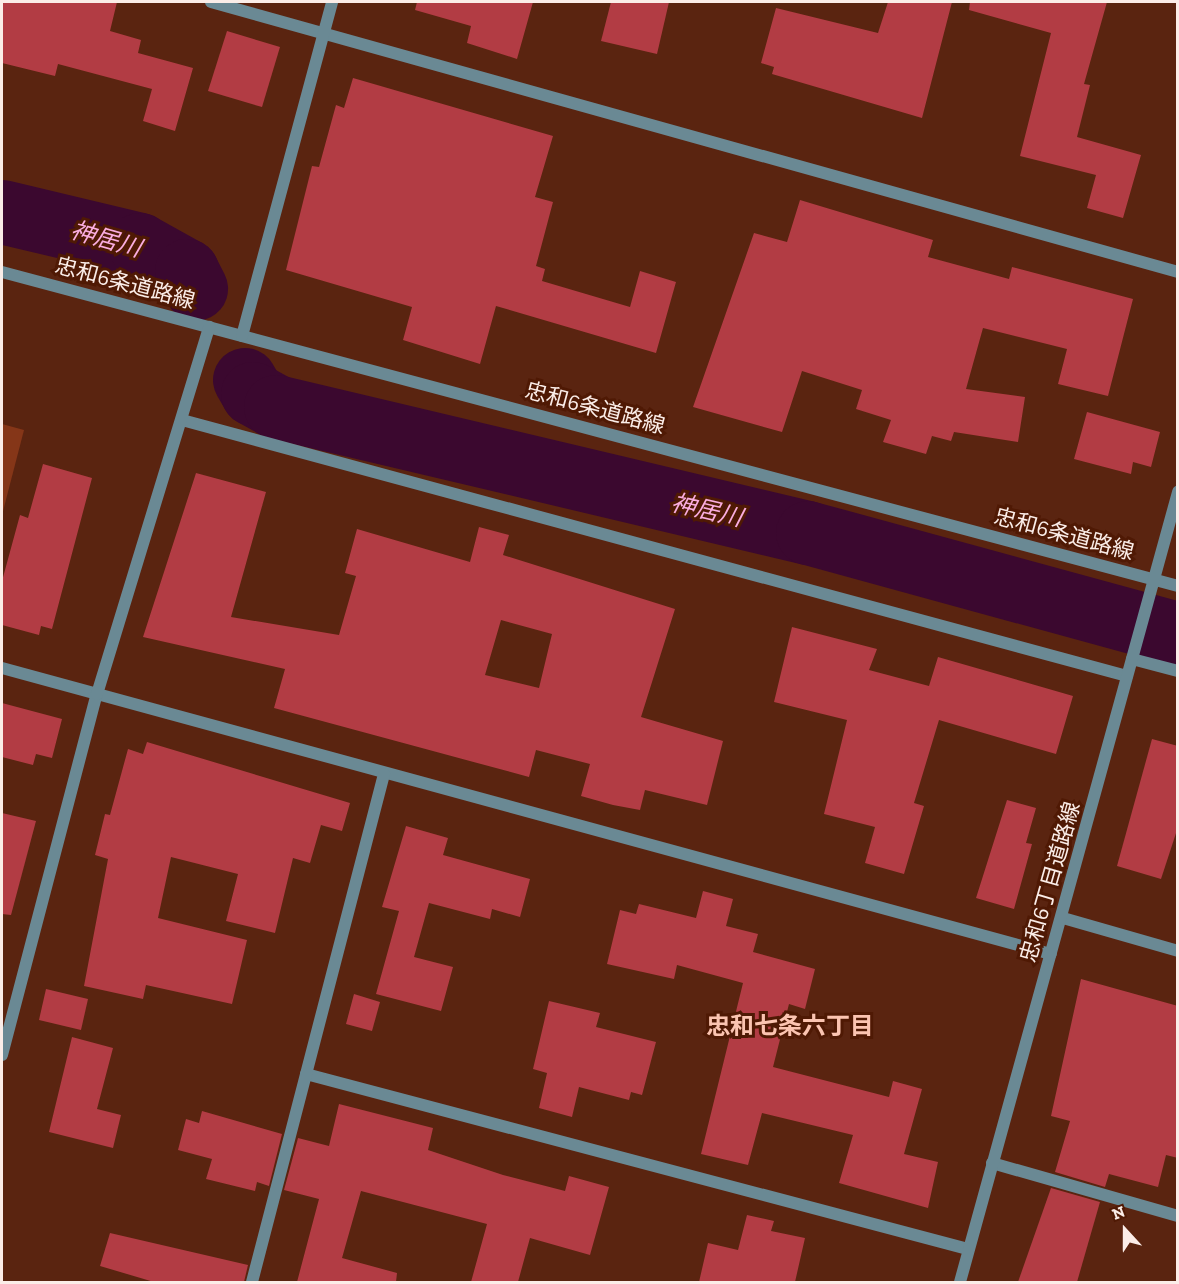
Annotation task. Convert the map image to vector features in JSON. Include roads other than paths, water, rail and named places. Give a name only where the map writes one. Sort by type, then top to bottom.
[{"type":"street","points":[[212,2],[1178,272]]},
{"type":"street","points":[[242,336],[332,2]]},
{"type":"street","name":"忠和6条道路線","points":[[2,272],[1178,586]]},
{"type":"street","points":[[2,1054],[97,694],[209,327]]},
{"type":"street","points":[[182,420],[1127,676]]},
{"type":"street","name":"忠和6丁目道路線","points":[[960,1282],[1063,918],[1178,492]]},
{"type":"street","points":[[1132,659],[1178,671]]},
{"type":"street","points":[[2,668],[1051,954]]},
{"type":"street","points":[[252,1282],[384,774]]},
{"type":"street","points":[[1063,918],[1178,951]]},
{"type":"street","points":[[306,1074],[968,1249]]},
{"type":"street","points":[[992,1163],[1178,1216]]},
{"type":"waterway","name":"神居川","points":[[2,212],[140,245],[187,271],[196,289]]},
{"type":"waterway","name":"神居川","points":[[245,380],[253,394],[276,407],[808,533],[1178,634]]},
{"type":"district","name":"忠和七条六丁目","points":[[790,1026]]}]
